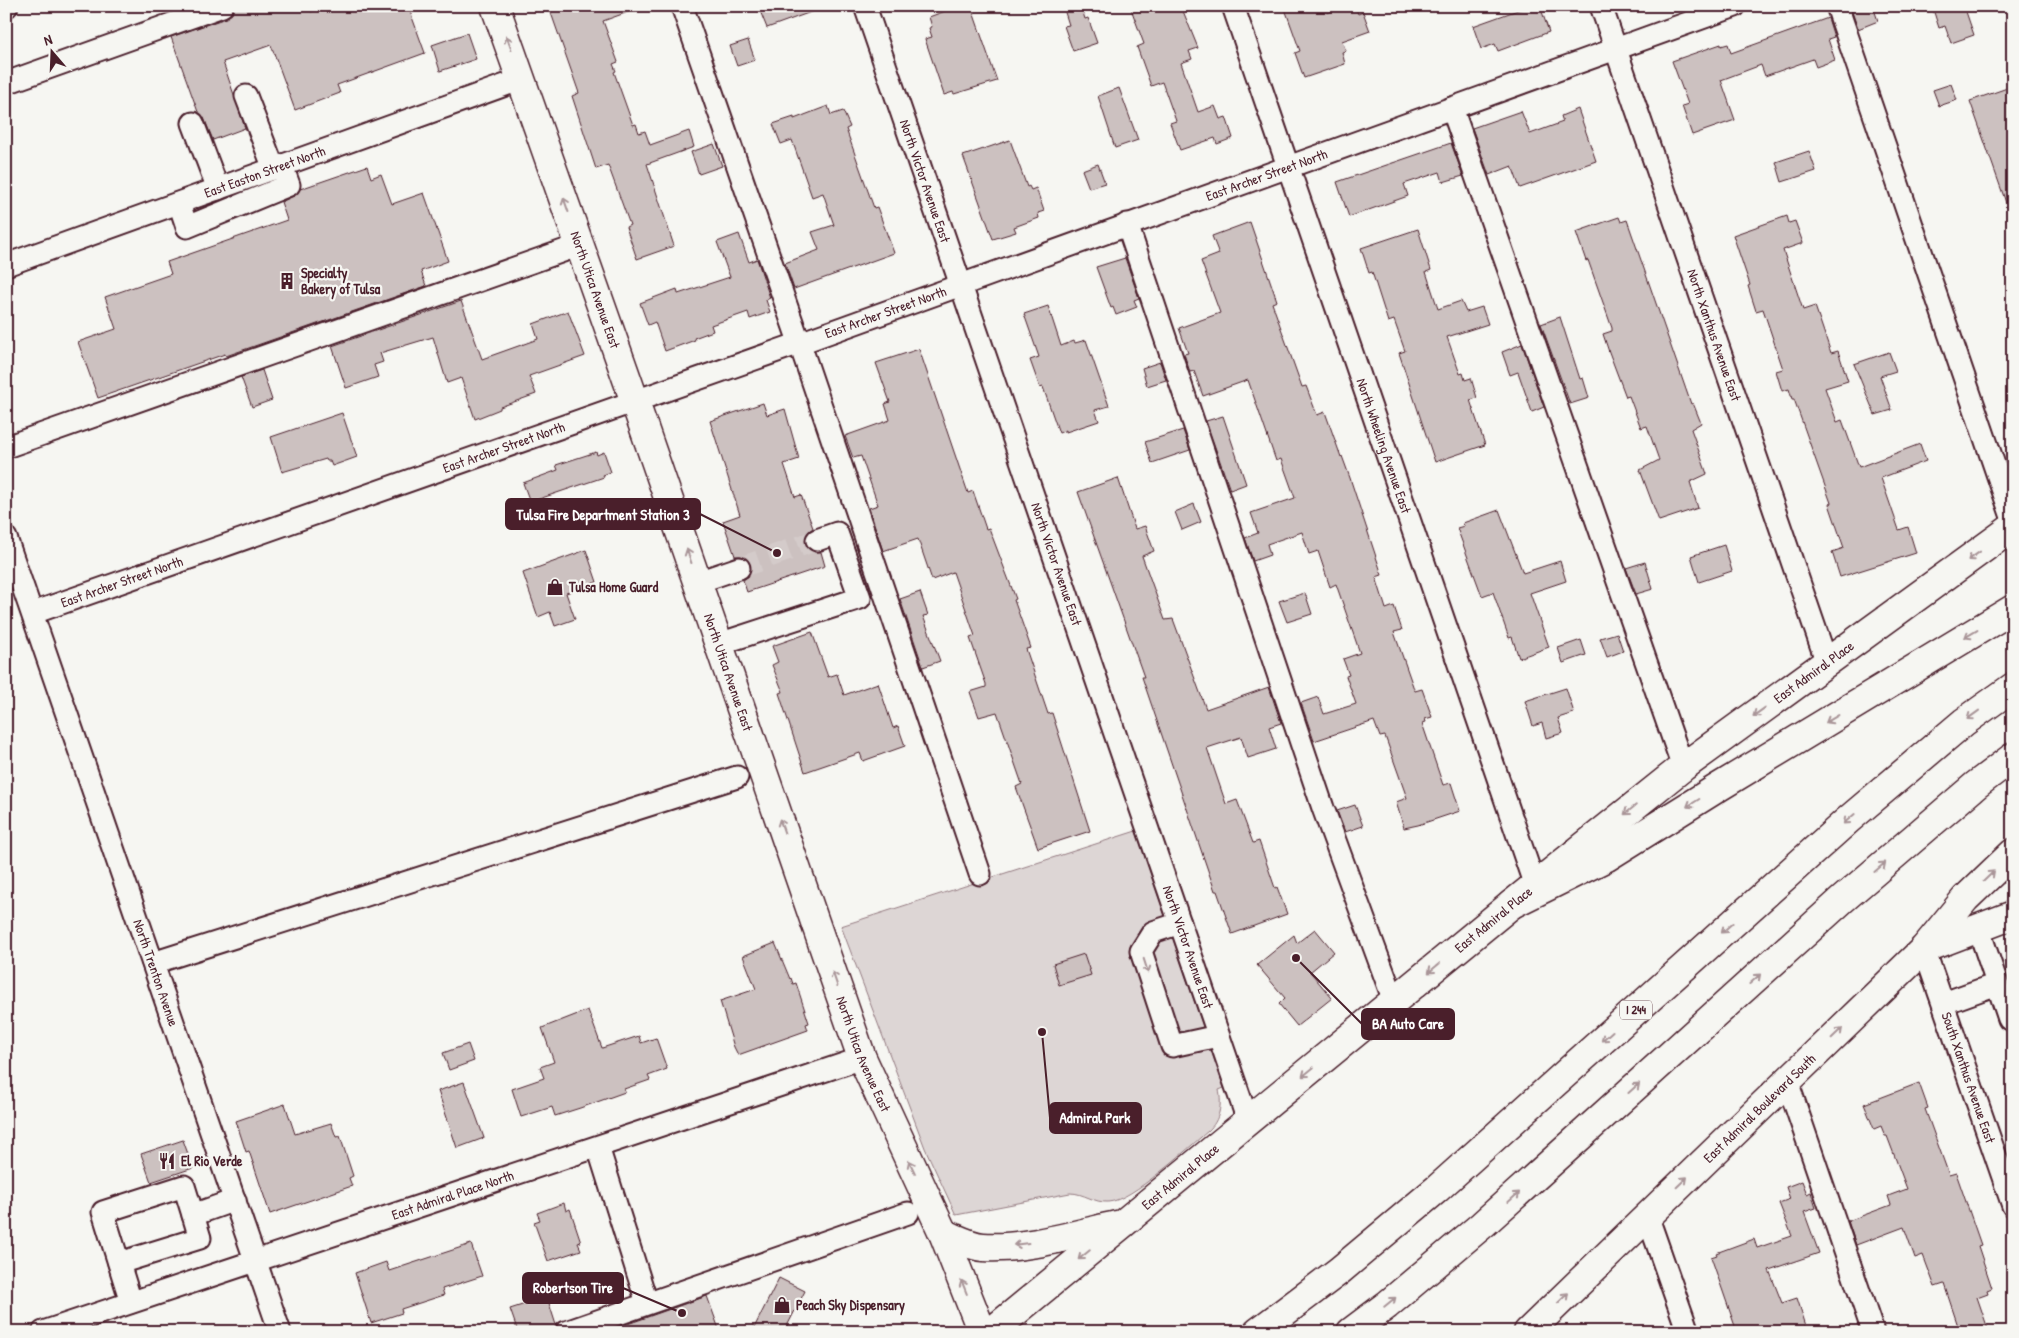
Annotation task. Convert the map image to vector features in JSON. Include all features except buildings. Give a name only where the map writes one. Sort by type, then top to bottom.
[{"type":"main road","name":"North Utica Avenue East","points":[[495,6],[698,582],[862,1058],[943,1233],[982,1332]]},
{"type":"main road","name":"East Admiral Place","points":[[990,1332],[1512,904],[1683,767],[2013,527]]},
{"type":"main road","points":[[1512,904],[1607,857],[2013,609]]},
{"type":"main road","name":"I 244","points":[[1258,1332],[1339,1271],[1437,1189],[1848,820],[1964,722],[2013,687]]},
{"type":"main road","points":[[1351,1332],[1387,1305],[1482,1225],[1844,899],[1976,785],[2013,757]]},
{"type":"main road","points":[[1924,949],[1965,899],[2013,853]]},
{"type":"main road","name":"East Admiral Boulevard South","points":[[1528,1332],[1924,949],[2013,915]]},
{"type":"main road","points":[[943,1233],[982,1247],[1003,1246],[1033,1243],[1122,1224]]},
{"type":"street","points":[[6,83],[222,6]]},
{"type":"street","points":[[682,6],[800,342],[980,874]]},
{"type":"street","name":"North Victor Avenue East","points":[[865,6],[1248,1121]]},
{"type":"street","name":"North Wheeling Avenue East","points":[[1233,6],[1535,886]]},
{"type":"street","name":"North Xanthus Avenue East","points":[[1601,6],[1827,663]]},
{"type":"street","name":"East Archer Street North","points":[[33,613],[800,342],[1735,6]]},
{"type":"street","points":[[1837,6],[2013,520]]},
{"type":"street","name":"East Easton Street North","points":[[6,265],[522,79]]},
{"type":"street","points":[[178,203],[186,226],[289,185],[278,167],[246,96]]},
{"type":"street","points":[[1452,108],[1683,767]]},
{"type":"street","points":[[193,123],[218,189]]},
{"type":"street","points":[[1127,224],[1324,808],[1394,1002]]},
{"type":"street","points":[[6,447],[580,245]]},
{"type":"street","points":[[719,644],[860,598],[837,533],[817,540]]},
{"type":"street","name":"North Trenton Avenue","points":[[6,538],[13,576],[33,613],[280,1332]]},
{"type":"street","points":[[698,582],[739,568]]},
{"type":"street","points":[[153,963],[737,777]]},
{"type":"street","points":[[1180,923],[1153,932],[1141,952],[1172,1046],[1218,1036]]},
{"type":"street","points":[[1978,927],[2009,1019]]},
{"type":"street","name":"South Xanthus Avenue East","points":[[1924,949],[2013,1206]]},
{"type":"street","points":[[1944,1003],[1997,984]]},
{"type":"street","name":"East Admiral Place North","points":[[43,1332],[862,1058]]},
{"type":"street","points":[[1787,1081],[1873,1332]]},
{"type":"street","points":[[598,1147],[647,1303]]},
{"type":"street","points":[[119,1263],[200,1238],[184,1186],[103,1212],[131,1302]]},
{"type":"street","points":[[193,1215],[235,1200]]},
{"type":"street","points":[[566,1332],[908,1213]]},
{"type":"street","points":[[1647,1215],[1688,1332]]},
{"type":"shaded area","points":[[1136,831],[1224,1088],[1219,1090],[1220,1107],[1218,1117],[1208,1131],[1174,1161],[1145,1184],[1118,1199],[1103,1202],[1070,1193],[956,1215],[925,1148],[841,926]]},
{"type":"tunnel","points":[[739,568],[817,540]]},
{"type":"place","name":"Specialty Bakery of Tulsa","points":[[287,281]]},
{"type":"place","name":"Tulsa Fire Department Station 3","points":[[777,553]]},
{"type":"place","name":"Tulsa Home Guard","points":[[555,587]]},
{"type":"place","name":"BA Auto Care","points":[[1296,958]]},
{"type":"place","name":"Admiral Park","points":[[1042,1032]]},
{"type":"place","name":"El Rio Verde","points":[[167,1161]]},
{"type":"place","name":"Peach Sky Dispensary","points":[[782,1305]]},
{"type":"place","name":"Robertson Tire","points":[[682,1313]]}]
